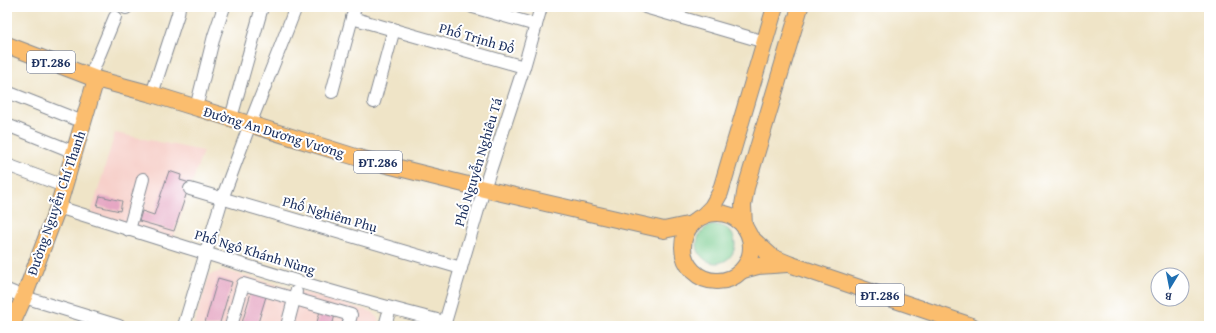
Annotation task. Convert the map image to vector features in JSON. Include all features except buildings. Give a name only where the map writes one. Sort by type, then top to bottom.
[{"type":"main road","points":[[684,257],[683,248],[687,231],[712,207],[720,193],[775,7]]},
{"type":"main road","points":[[742,270],[749,260],[752,248],[747,232],[743,204],[746,188],[800,7]]},
{"type":"main road","name":"Đường An Dương Vương","points":[[7,45],[93,78],[152,94],[359,158],[484,189],[664,230],[697,220]]},
{"type":"main road","name":"Đường Nguyễn Chí Thanh","points":[[12,326],[58,207],[83,122],[93,78]]},
{"type":"main road","name":"ĐT.286","points":[[697,220],[713,213],[722,213],[734,218],[772,257],[972,326]]},
{"type":"main road","name":"ĐT.286","points":[[664,230],[684,257],[690,268],[699,276],[710,280],[722,281],[733,277],[742,270],[758,266],[789,264]]},
{"type":"street","points":[[152,94],[179,7]]},
{"type":"street","points":[[196,108],[214,36],[224,7]]},
{"type":"street","points":[[231,118],[262,7]]},
{"type":"street","points":[[184,326],[222,198],[296,7]]},
{"type":"street","points":[[473,7],[536,25]]},
{"type":"street","name":"Phố Nguyễn Nghiêu Tá","points":[[444,324],[484,189],[524,67],[541,7]]},
{"type":"street","points":[[645,7],[683,12],[765,42]]},
{"type":"street","points":[[332,92],[354,12]]},
{"type":"street","name":"Phố Trịnh Đổ","points":[[354,12],[394,29],[524,67]]},
{"type":"street","points":[[93,78],[115,17]]},
{"type":"street","points":[[374,102],[394,29]]},
{"type":"street","points":[[7,92],[83,122]]},
{"type":"street","points":[[7,125],[74,152]]},
{"type":"street","points":[[7,165],[64,186]]},
{"type":"street","points":[[129,230],[143,179]]},
{"type":"street","name":"Phố Nghiêm Phụ","points":[[190,189],[461,268]]},
{"type":"street","name":"Phố Ngô Khánh Nùng","points":[[58,207],[129,230],[444,324]]},
{"type":"street","points":[[287,326],[299,281]]},
{"type":"street","points":[[231,326],[243,284],[351,315],[348,326]]},
{"type":"street","points":[[7,290],[24,297],[119,326]]},
{"type":"street","points":[[385,326],[390,308]]},
{"type":"shaded area","points":[[115,133],[203,151],[173,238],[91,214]]},
{"type":"shaded area","points":[[224,270],[373,312],[380,322],[378,326],[194,326],[209,275]]},
{"type":"green space","points":[[712,225],[720,225],[730,230],[734,237],[734,251],[730,258],[720,263],[712,263],[702,258],[700,255],[697,248],[697,240],[702,230],[705,228]]}]
